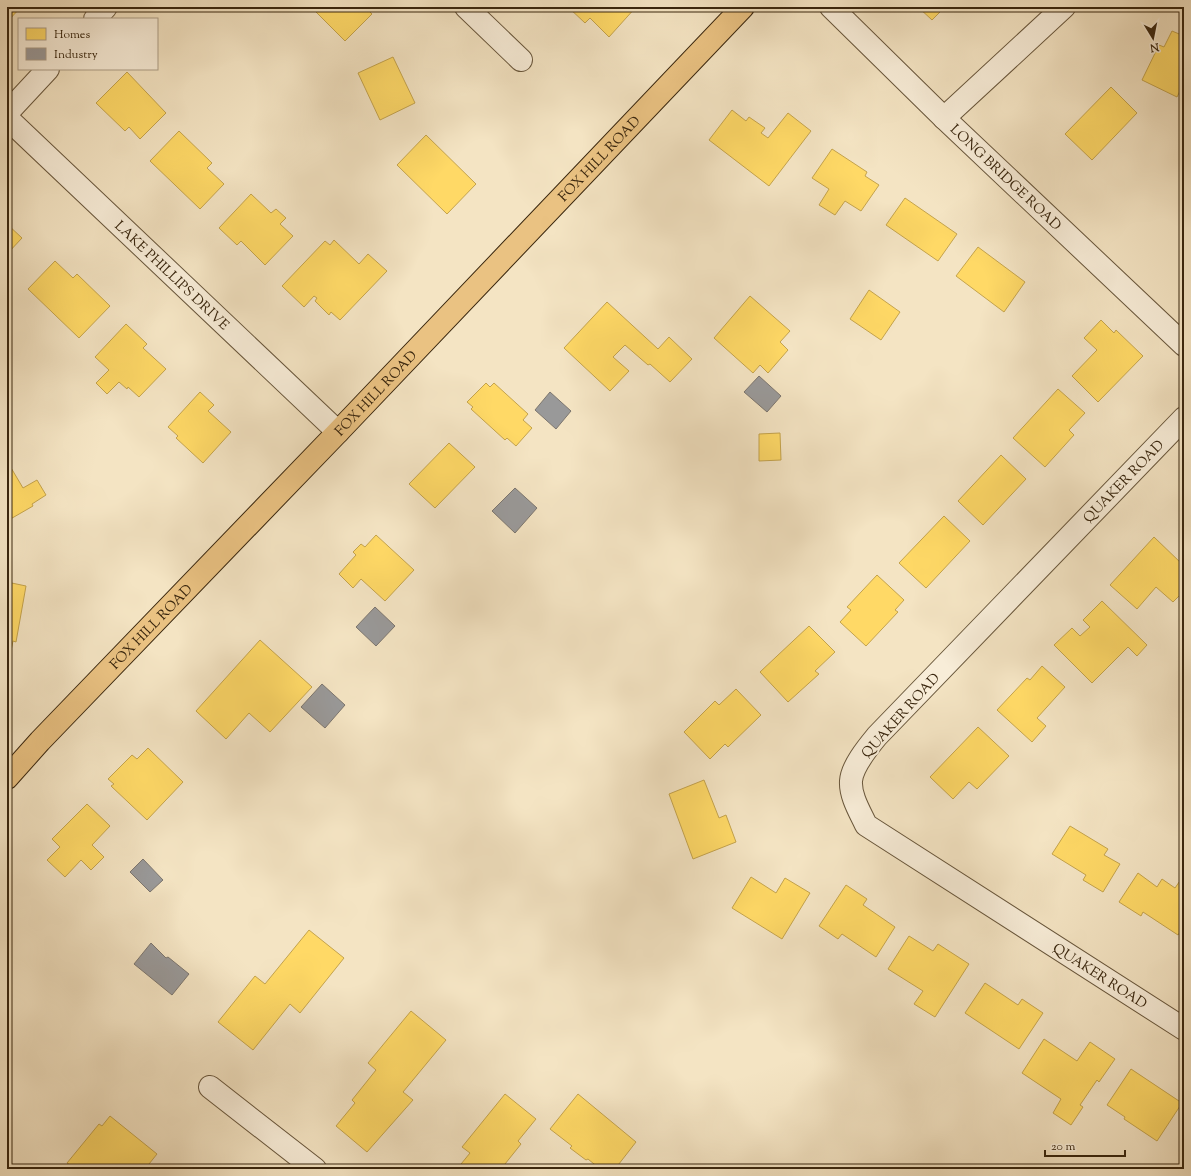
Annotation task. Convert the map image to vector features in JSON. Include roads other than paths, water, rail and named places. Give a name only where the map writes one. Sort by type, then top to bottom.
[{"type":"main road","name":"FOX HILL ROAD","points":[[7,778],[40,741],[338,432],[743,7]]},
{"type":"street","points":[[96,18],[106,7]]},
{"type":"street","points":[[466,7],[521,60]]},
{"type":"street","name":"LONG BRIDGE ROAD","points":[[831,7],[944,118],[1184,345]]},
{"type":"street","points":[[944,118],[1064,8]]},
{"type":"street","points":[[7,114],[47,70]]},
{"type":"street","name":"LAKE PHILLIPS DRIVE","points":[[7,118],[338,432]]},
{"type":"street","name":"QUAKER ROAD","points":[[1184,418],[878,736],[860,757],[851,781],[855,802],[866,825],[1184,1029]]},
{"type":"street","points":[[210,1087],[315,1169]]}]
